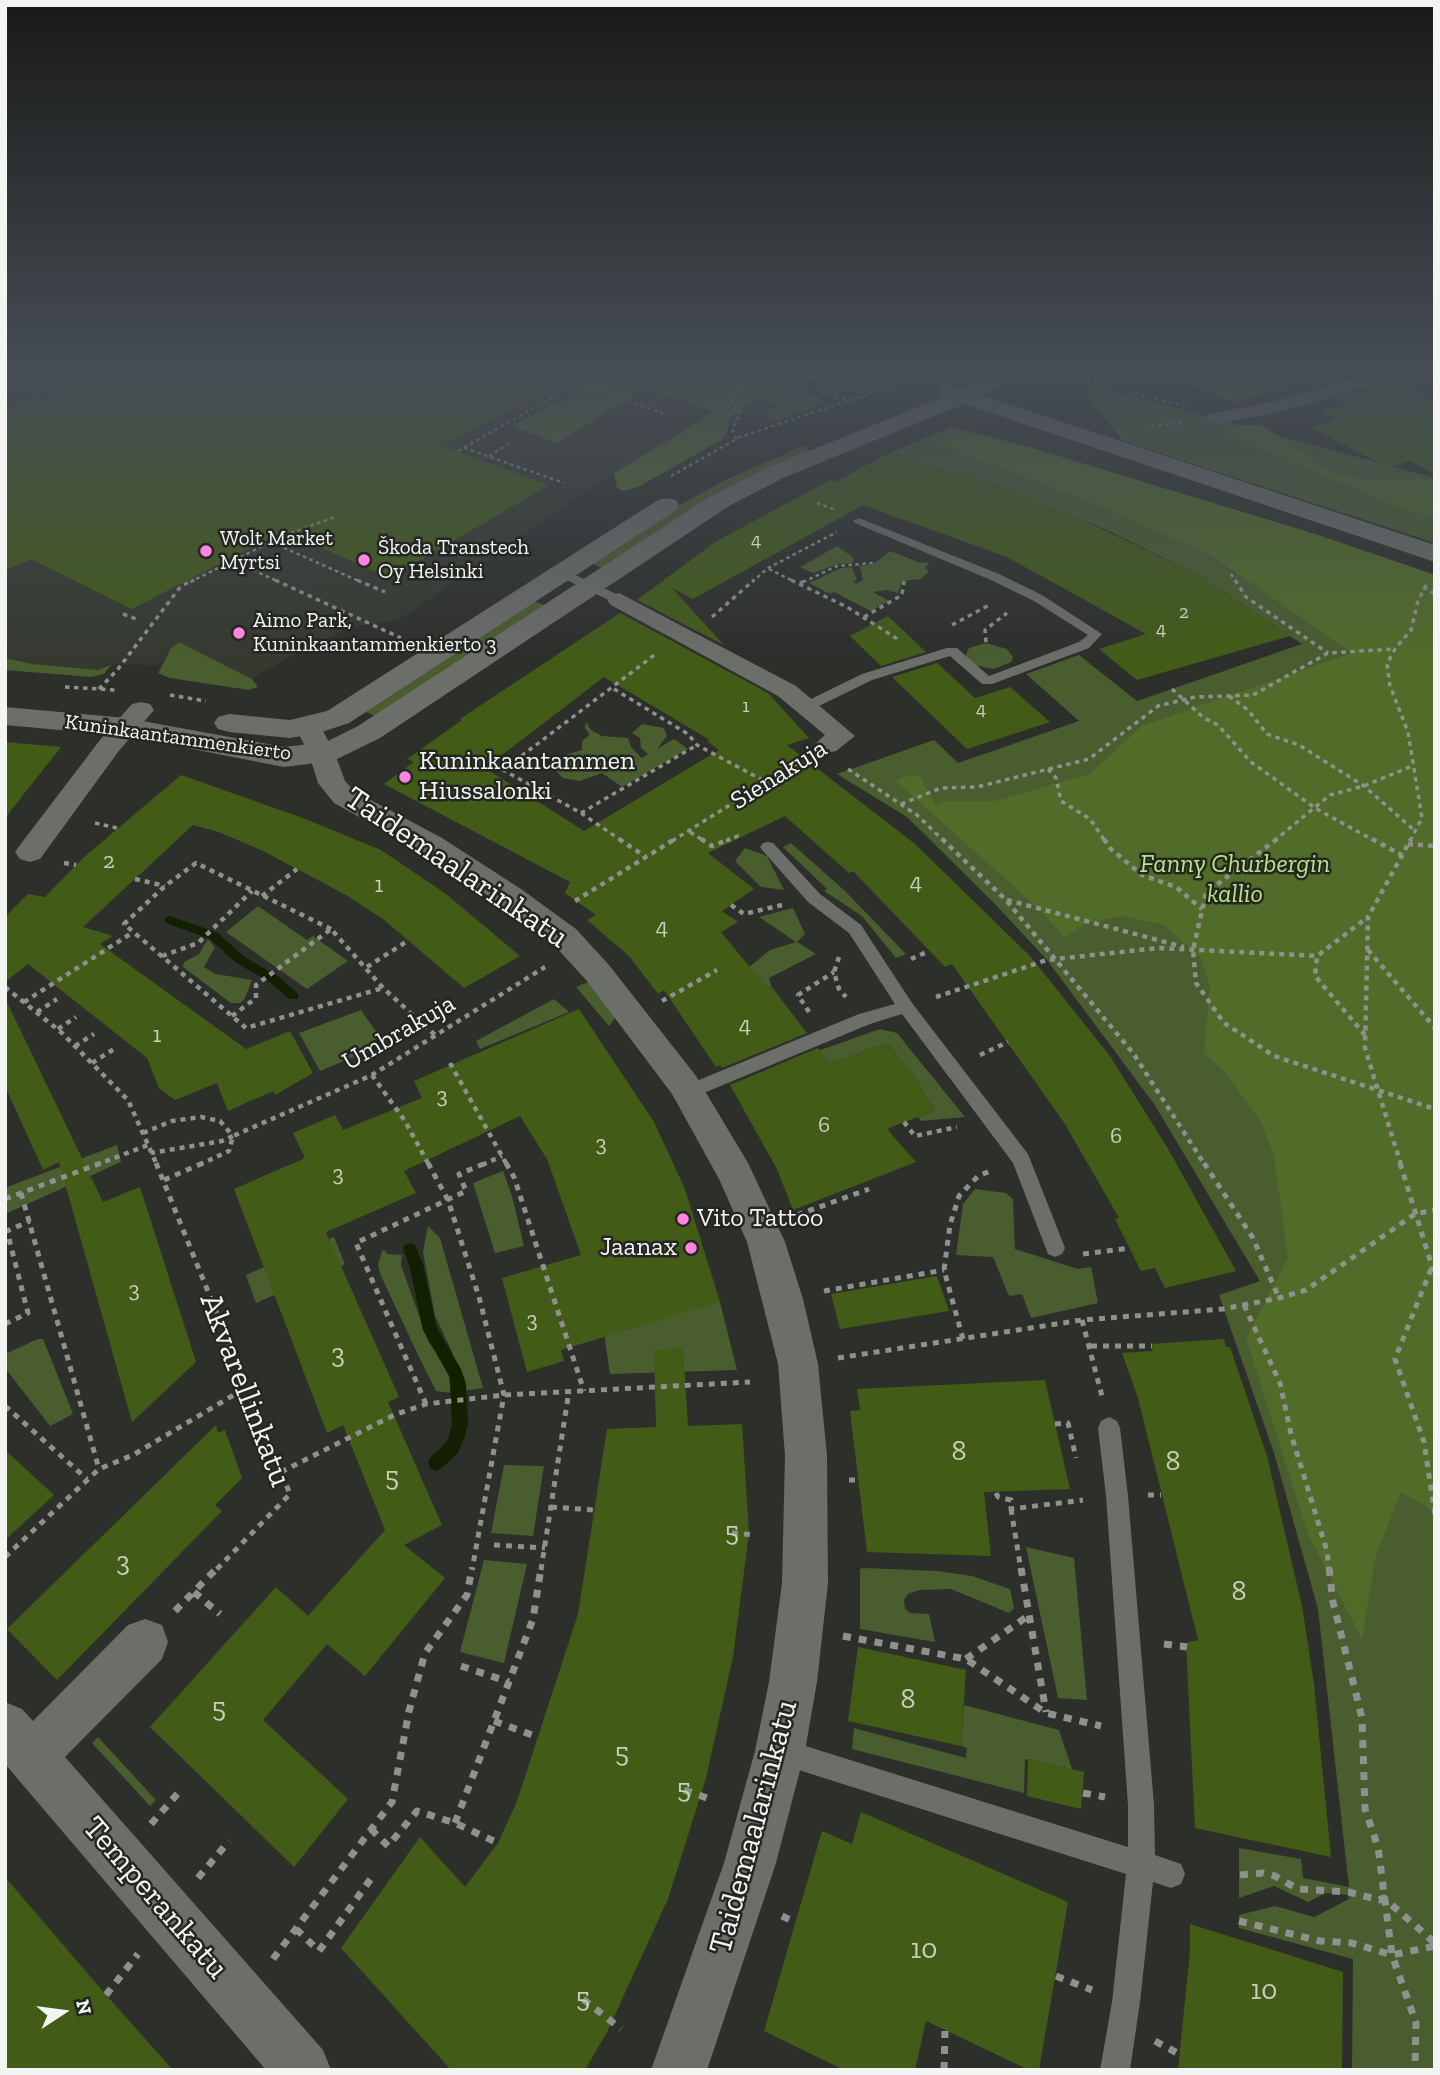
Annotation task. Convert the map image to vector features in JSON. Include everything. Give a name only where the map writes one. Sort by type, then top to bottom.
[{"type":"street","name":"Kuninkaantammenkierto","points":[[5,699],[134,719],[278,756],[315,741],[345,713],[560,572],[692,490],[730,471]]},
{"type":"street","name":"Kuninkaantammenkierto","points":[[315,741],[352,743],[699,514],[778,471]]},
{"type":"street","points":[[1191,471],[1435,554]]},
{"type":"street","name":"Sienakuja","points":[[619,600],[787,691],[842,736],[826,746]]},
{"type":"street","name":"Kuninkaantammenkierto","points":[[5,716],[134,719]]},
{"type":"street","points":[[30,852],[134,719]]},
{"type":"street","name":"Taidemaalarinkatu","points":[[315,741],[332,783],[344,797],[432,845],[510,896],[564,938],[632,1014],[688,1092],[740,1185],[766,1242],[783,1298],[798,1364],[806,1456],[807,1518],[793,1682],[780,1751],[737,1908],[679,2070]]},
{"type":"street","points":[[18,1742],[145,1642]]},
{"type":"street","name":"Temperankatu","points":[[18,1742],[303,2070]]},
{"type":"lane","points":[[808,706],[867,677],[952,651],[986,681],[1084,645],[1096,634],[1038,598],[995,576],[859,520]]},
{"type":"lane","name":"Sienakuja","points":[[560,572],[619,600]]},
{"type":"lane","points":[[768,847],[814,898],[855,929],[906,1007],[1021,1159],[1055,1248]]},
{"type":"lane","points":[[688,1092],[864,1019],[906,1007]]},
{"type":"lane","points":[[1109,1428],[1136,1734],[1141,1864],[1126,2003],[1115,2070]]},
{"type":"lane","points":[[780,1751],[1171,1874]]},
{"type":"path","points":[[530,471],[564,483]]},
{"type":"path","points":[[817,503],[845,514]]},
{"type":"path","points":[[99,689],[118,669],[181,586],[270,542],[335,517]]},
{"type":"path","points":[[646,856],[582,813],[503,770],[614,689],[673,641],[678,630],[714,617],[768,568],[859,520]]},
{"type":"path","points":[[270,542],[385,592]]},
{"type":"path","points":[[234,561],[407,641]]},
{"type":"path","points":[[799,583],[837,566],[873,563]]},
{"type":"path","points":[[768,568],[864,617],[928,659]]},
{"type":"path","points":[[1231,573],[1246,597],[1328,653]]},
{"type":"path","points":[[906,1007],[1055,959],[1158,948],[1317,956],[1368,917],[1422,818],[1408,732],[1390,686],[1387,664],[1395,649],[1412,630],[1423,587],[1435,575]]},
{"type":"path","points":[[864,617],[902,595],[904,582]]},
{"type":"path","points":[[1423,587],[1435,594]]},
{"type":"path","points":[[986,643],[985,629],[1002,616],[1038,598]]},
{"type":"path","points":[[909,647],[995,602]]},
{"type":"path","points":[[124,614],[136,619]]},
{"type":"path","points":[[900,804],[941,788],[977,787],[1090,759],[1158,706],[1186,699],[1253,695],[1328,653],[1395,649]]},
{"type":"path","points":[[614,689],[688,734],[697,745],[766,782]]},
{"type":"path","points":[[1172,689],[1204,718],[1218,725],[1251,762],[1315,807],[1402,855]]},
{"type":"path","points":[[1228,696],[1248,710],[1267,734],[1299,745],[1364,786],[1415,831]]},
{"type":"path","points":[[582,813],[697,745]]},
{"type":"path","points":[[826,746],[852,773],[917,815],[1006,900],[1133,1053],[1253,1238],[1279,1298]]},
{"type":"path","name":"Sienakuja","points":[[564,938],[568,905],[826,746]]},
{"type":"path","points":[[1412,766],[1364,786],[1330,795],[1206,893],[1193,950],[1196,983],[1224,1023],[1274,1056],[1435,1109]]},
{"type":"path","points":[[1048,769],[1056,778],[1061,801],[1090,818],[1111,849],[1142,875],[1176,887],[1202,909]]},
{"type":"path","points":[[95,823],[117,828]]},
{"type":"path","points":[[690,832],[712,846],[738,835]]},
{"type":"path","points":[[1408,844],[1435,846]]},
{"type":"path","points":[[383,988],[246,1028],[124,924],[196,863],[331,929],[383,988],[435,1035]]},
{"type":"path","points":[[262,896],[297,869]]},
{"type":"path","points":[[135,879],[166,886]]},
{"type":"path","points":[[161,956],[198,943],[252,891]]},
{"type":"path","points":[[731,905],[744,914],[814,898]]},
{"type":"path","points":[[1006,900],[1193,950]]},
{"type":"path","points":[[1368,917],[1365,1048],[1435,1276]]},
{"type":"path","points":[[232,1016],[256,998],[256,985],[331,929]]},
{"type":"path","points":[[855,929],[841,948],[834,972],[839,989],[864,1019]]},
{"type":"path","points":[[24,1002],[133,933]]},
{"type":"path","name":"Umbrakuja","points":[[164,1180],[229,1151],[233,1136],[372,1075],[435,1035],[564,938]]},
{"type":"path","points":[[367,967],[409,940]]},
{"type":"path","points":[[1367,949],[1435,1028]]},
{"type":"path","points":[[1317,956],[1315,976],[1366,1035]]},
{"type":"path","points":[[655,1003],[717,970]]},
{"type":"path","points":[[826,1035],[798,995],[834,972]]},
{"type":"path","name":"Akvarellinkatu","points":[[5,987],[58,1029],[128,1100],[164,1180],[290,1494],[145,1642]]},
{"type":"path","points":[[37,1012],[57,999]]},
{"type":"path","points":[[58,1029],[76,1017]]},
{"type":"path","points":[[75,1046],[94,1034]]},
{"type":"path","points":[[92,1063],[114,1049]]},
{"type":"path","points":[[450,1063],[514,1177],[584,1391]]},
{"type":"path","points":[[243,1999],[392,1802],[409,1711],[425,1653],[467,1595],[504,1395],[479,1297],[448,1200],[405,1121],[372,1075]]},
{"type":"path","points":[[143,1133],[172,1121],[201,1117],[220,1121],[233,1136],[222,1141],[152,1153]]},
{"type":"path","points":[[904,1122],[915,1136],[990,1119]]},
{"type":"path","points":[[5,1199],[148,1144]]},
{"type":"path","points":[[426,1404],[356,1243],[466,1191],[459,1174],[502,1156]]},
{"type":"path","points":[[963,1339],[944,1270],[950,1225],[959,1196],[978,1176],[1021,1159]]},
{"type":"path","points":[[787,1218],[869,1189]]},
{"type":"path","points":[[21,1193],[99,1469]]},
{"type":"path","points":[[830,1360],[1082,1320],[1223,1309],[1279,1298],[1306,1290],[1415,1214],[1435,1210]]},
{"type":"path","points":[[5,1324],[28,1313],[7,1231],[30,1221]]},
{"type":"path","points":[[1055,1248],[1082,1254],[1130,1248]]},
{"type":"path","points":[[1432,1267],[1395,1359],[1424,1442],[1435,1514]]},
{"type":"path","points":[[783,1298],[944,1270]]},
{"type":"path","points":[[1244,1305],[1280,1383],[1291,1434],[1327,1551],[1333,1602],[1362,1718],[1365,1809],[1378,1847],[1392,1955],[1416,2023],[1415,2070]]},
{"type":"path","points":[[1082,1320],[1091,1346],[1109,1428]]},
{"type":"path","points":[[1091,1346],[1153,1346]]},
{"type":"path","points":[[281,1472],[394,1415],[426,1404],[504,1395],[750,1382]]},
{"type":"path","points":[[5,1557],[99,1469],[133,1455],[247,1387]]},
{"type":"path","points":[[455,1823],[533,1619],[569,1391]]},
{"type":"path","points":[[5,1406],[87,1479]]},
{"type":"path","points":[[1055,1424],[1068,1423],[1077,1462]]},
{"type":"path","points":[[1083,1487],[1086,1500]]},
{"type":"path","points":[[996,1493],[998,1497],[1011,1500],[1046,1713]]},
{"type":"path","points":[[1012,1510],[1117,1496]]},
{"type":"path","points":[[551,1507],[594,1510]]},
{"type":"path","points":[[732,1533],[755,1535]]},
{"type":"path","points":[[494,1545],[545,1548]]},
{"type":"path","points":[[194,1592],[220,1614]]},
{"type":"path","points":[[966,1659],[1028,1616]]},
{"type":"path","points":[[842,1636],[966,1659],[1046,1713],[1136,1734]]},
{"type":"path","points":[[461,1666],[509,1682]]},
{"type":"path","points":[[494,1721],[538,1737]]},
{"type":"path","points":[[684,1790],[710,1799]]},
{"type":"path","points":[[371,1829],[388,1846],[417,1811],[455,1823],[498,1843]]},
{"type":"path","points":[[296,1928],[319,1951],[375,1873]]},
{"type":"path","points":[[1240,1875],[1263,1873],[1275,1876],[1298,1889],[1349,1892],[1379,1900],[1384,1898]]},
{"type":"path","points":[[1384,1898],[1435,1944]]},
{"type":"path","points":[[782,1916],[795,1922]]},
{"type":"path","points":[[1239,1921],[1320,1941],[1352,1943],[1392,1955],[1435,1944]]},
{"type":"path","points":[[583,1999],[621,2029]]},
{"type":"path","points":[[945,2031],[944,2068],[953,2070]]},
{"type":"shaded area","points":[[5,471],[619,471],[397,621],[353,626],[289,657],[252,679],[179,642],[171,648],[161,664],[107,664],[99,670],[32,664],[5,658]]},
{"type":"green space","points":[[667,471],[638,487],[624,491],[617,488],[614,473]]},
{"type":"green space","points":[[746,471],[780,471],[605,569],[592,564],[666,513]]},
{"type":"green space","name":"Fanny Churbergin kallio","points":[[951,471],[1107,471],[1321,536],[1435,575],[1435,2070],[1352,2070],[1353,1959],[1239,1928],[1239,1915],[1275,1906],[1314,1917],[1349,1899],[1348,1895],[1326,1893],[1308,1902],[1274,1886],[1239,1898],[1239,1848],[1301,1859],[1303,1878],[1349,1887],[1318,1609],[1275,1456],[1219,1295],[1260,1281],[1154,1104],[1047,960],[907,817],[837,774],[934,740],[958,763],[1079,721],[1026,674],[1079,655],[1137,701],[1302,644],[1203,578],[1105,529],[997,484]]},
{"type":"green space","name":"Fanny Churbergin kallio","points":[[1008,471],[1107,471],[1321,536],[1435,575],[1435,1511],[1401,1492],[1375,1558],[1362,1639],[1308,1534],[1246,1338],[1288,1258],[1274,1156],[1262,1124],[1226,1073],[1204,1053],[1210,987],[1200,957],[1164,925],[1121,916],[1087,923],[1065,938],[1040,910],[896,781],[907,776],[920,776],[935,805],[947,801],[995,801],[1090,774],[1142,726],[1352,653],[1212,556],[1096,504]]},
{"type":"green space","points":[[1214,471],[1409,471],[1435,478],[1435,543]]},
{"type":"green space","points":[[1313,471],[1331,471],[1366,480],[1435,479],[1435,517],[1406,510]]},
{"type":"green space","points":[[837,546],[854,558],[853,563],[838,564],[813,573],[800,567]]},
{"type":"green space","points":[[890,551],[918,562],[929,563],[925,568],[929,571],[921,579],[902,581],[898,593],[887,590],[873,592],[889,601],[871,611],[809,583],[841,568],[852,567],[857,580],[853,582],[856,584],[863,580],[860,566],[873,564]]},
{"type":"green space","points":[[535,601],[548,607],[379,718],[366,712]]},
{"type":"green space","points":[[179,642],[252,679],[258,687],[249,690],[170,678],[158,673],[171,648]]},
{"type":"green space","points":[[986,643],[1007,649],[1013,657],[1011,662],[994,669],[978,666],[968,660],[966,655],[969,648]]},
{"type":"green space","points":[[5,658],[32,664],[98,670],[112,664],[104,674],[91,677],[5,670]]},
{"type":"green space","points":[[586,722],[591,730],[602,736],[628,738],[631,747],[642,758],[648,754],[641,748],[640,738],[632,733],[642,724],[664,728],[667,736],[657,749],[674,739],[688,749],[622,787],[602,773],[580,781],[563,778],[554,765],[561,756],[582,750],[582,741],[590,735],[585,728]]},
{"type":"green space","points":[[791,843],[845,891],[906,954],[896,958],[862,916],[824,891],[827,889],[783,847]]},
{"type":"green space","points":[[745,848],[767,856],[784,890],[761,887],[735,861]]},
{"type":"green space","points":[[258,906],[307,940],[313,936],[348,961],[307,989],[226,932]]},
{"type":"green space","points":[[793,908],[805,934],[797,942],[816,954],[769,978],[771,986],[685,1020],[770,950],[796,942],[759,917]]},
{"type":"green space","points":[[208,939],[215,947],[204,967],[216,974],[252,980],[244,1000],[240,1003],[231,1003],[183,967],[184,962],[199,954]]},
{"type":"green space","points":[[588,982],[621,1010],[609,1026],[576,987]]},
{"type":"green space","points":[[554,999],[569,1012],[480,1049],[476,1041]]},
{"type":"green space","points":[[361,1010],[379,1036],[363,1053],[320,1071],[299,1033]]},
{"type":"green space","points":[[880,1029],[897,1033],[965,1117],[921,1121],[918,1117],[935,1110],[910,1070],[887,1043],[819,1068],[812,1053]]},
{"type":"green space","points":[[117,1145],[121,1162],[5,1214],[5,1188]]},
{"type":"green space","points":[[503,1171],[524,1246],[495,1253],[473,1183]]},
{"type":"green space","points":[[975,1189],[1006,1193],[1013,1199],[1015,1249],[1078,1269],[1091,1267],[1098,1303],[1031,1318],[1022,1294],[1009,1296],[993,1257],[956,1255],[963,1204]]},
{"type":"green space","points":[[428,1226],[440,1238],[483,1388],[464,1391],[453,1354],[435,1316],[423,1252]]},
{"type":"green space","points":[[334,1237],[345,1264],[256,1303],[246,1275]]},
{"type":"green space","points":[[385,1250],[387,1254],[402,1255],[401,1265],[428,1341],[449,1371],[453,1393],[436,1391],[419,1357],[381,1276],[378,1265],[382,1251]]},
{"type":"green space","points":[[720,1302],[737,1370],[610,1374],[600,1306]]},
{"type":"green space","points":[[43,1339],[73,1414],[50,1426],[5,1368],[5,1354]]},
{"type":"green space","points":[[504,1465],[544,1466],[533,1536],[491,1533]]},
{"type":"green space","points":[[1026,1547],[1074,1558],[1087,1700],[1058,1698]]},
{"type":"green space","points":[[484,1560],[527,1564],[504,1663],[460,1652]]},
{"type":"green space","points":[[860,1569],[937,1571],[972,1576],[1010,1589],[1014,1608],[1009,1613],[951,1589],[920,1590],[908,1594],[904,1600],[905,1609],[910,1613],[929,1614],[935,1642],[860,1629]]},
{"type":"green space","points":[[964,1705],[1059,1730],[1072,1769],[1025,1759],[1024,1793],[852,1749],[854,1728],[966,1758],[967,1748],[961,1746]]},
{"type":"green space","points":[[98,1737],[156,1800],[150,1806],[92,1743]]},
{"type":"building","points":[[5,471],[510,471],[549,485],[390,578],[283,531],[132,609],[31,559],[5,571]]},
{"type":"building","points":[[856,471],[951,471],[973,477],[975,475],[1069,513],[1203,578],[1290,636],[1137,680],[1099,649],[1146,634],[1007,557],[863,505],[693,599],[672,588],[724,645],[637,600],[715,542],[830,480],[835,482]]},
{"type":"building","points":[[620,613],[768,693],[809,738],[787,745],[915,844],[1031,957],[1110,1056],[1167,1147],[1236,1271],[1165,1288],[1155,1268],[1141,1271],[1115,1219],[1119,1218],[1065,1124],[952,964],[945,967],[853,871],[849,873],[785,816],[708,853],[754,889],[722,911],[738,922],[721,932],[767,988],[771,986],[807,1033],[722,1068],[720,1065],[716,1067],[664,990],[658,994],[629,956],[587,920],[596,915],[565,893],[570,882],[384,784],[414,762],[407,759],[462,720],[460,719]],"holes":[[[604,677],[710,740],[707,741],[719,750],[584,831],[485,768]]]},
{"type":"building","points":[[888,616],[926,652],[881,666],[850,636]]},
{"type":"building","points":[[937,663],[975,698],[1010,687],[1050,722],[967,749],[892,677]]},
{"type":"building","points":[[5,742],[61,747],[5,818]]},
{"type":"building","points":[[181,775],[300,817],[381,850],[446,894],[520,956],[464,988],[383,919],[346,895],[263,851],[219,832],[193,825],[83,927],[113,936],[100,944],[246,1049],[290,1031],[313,1073],[275,1095],[273,1091],[228,1111],[217,1083],[175,1100],[159,1088],[147,1058],[28,964],[5,982],[5,917],[28,894],[45,897],[83,858]]},
{"type":"building","points":[[5,998],[103,1202],[140,1187],[196,1362],[132,1422],[59,1162],[43,1170],[5,1086]]},
{"type":"building","points":[[579,1009],[654,1122],[685,1189],[720,1302],[561,1350],[564,1361],[527,1372],[502,1278],[581,1255],[547,1159],[520,1116],[404,1171],[416,1193],[326,1232],[399,1397],[388,1402],[442,1525],[404,1545],[445,1578],[365,1676],[327,1644],[263,1720],[348,1799],[294,1867],[150,1727],[276,1587],[308,1616],[385,1530],[343,1425],[327,1433],[234,1189],[305,1158],[293,1133],[335,1115],[343,1130],[422,1098],[414,1081]]},
{"type":"building","points":[[887,1043],[910,1070],[935,1110],[887,1129],[916,1162],[793,1210],[777,1169],[730,1085],[818,1048],[830,1064]]},
{"type":"building","points":[[937,1276],[949,1311],[840,1329],[831,1294]]},
{"type":"building","points":[[1224,1339],[1226,1347],[1230,1347],[1267,1456],[1302,1606],[1314,1684],[1331,1857],[1195,1828],[1186,1643],[1198,1640],[1138,1398],[1122,1353],[1153,1351],[1151,1344]]},
{"type":"building","points":[[683,1348],[688,1426],[742,1424],[749,1533],[733,1657],[706,1778],[668,1899],[607,2032],[585,2070],[451,2070],[341,1948],[420,1837],[465,1887],[498,1843],[517,1801],[578,1614],[607,1429],[656,1427],[654,1350]]},
{"type":"building","points":[[1045,1380],[1070,1489],[984,1492],[991,1556],[867,1552],[850,1411],[860,1410],[857,1389]]},
{"type":"building","points":[[216,1425],[218,1433],[225,1430],[242,1478],[215,1505],[222,1511],[57,1680],[7,1629]]},
{"type":"building","points":[[5,1450],[54,1495],[5,1540]]},
{"type":"building","points":[[858,1647],[966,1670],[961,1746],[848,1721]]},
{"type":"building","points":[[1028,1759],[1084,1772],[1081,1809],[1027,1796]]},
{"type":"building","points":[[861,1812],[1068,1902],[1039,2070],[1029,2070],[926,2021],[915,2070],[844,2070],[764,2031],[822,1831],[852,1844]]},
{"type":"building","points":[[5,1877],[106,1995],[173,2070],[5,2070]]},
{"type":"building","points":[[1190,1924],[1343,1972],[1342,2070],[1178,2070],[1190,1951]]},
{"type":"waterway","points":[[170,920],[214,936],[239,959],[275,980],[293,996]]},
{"type":"waterway","points":[[410,1249],[416,1264],[430,1330],[456,1374],[458,1384],[460,1424],[457,1436],[452,1448],[436,1463]]},
{"type":"place","name":"Wolt Market Myrtsi","points":[[206,551]]},
{"type":"place","name":"Škoda Transtech Oy Helsinki","points":[[364,560]]},
{"type":"place","name":"Aimo Park, Kuninkaantammenkierto 3","points":[[239,633]]},
{"type":"place","name":"Kuninkaantammen Hiussalonki","points":[[405,777]]},
{"type":"place","name":"Vito Tattoo","points":[[683,1219]]},
{"type":"place","name":"Jaanax","points":[[691,1248]]}]
